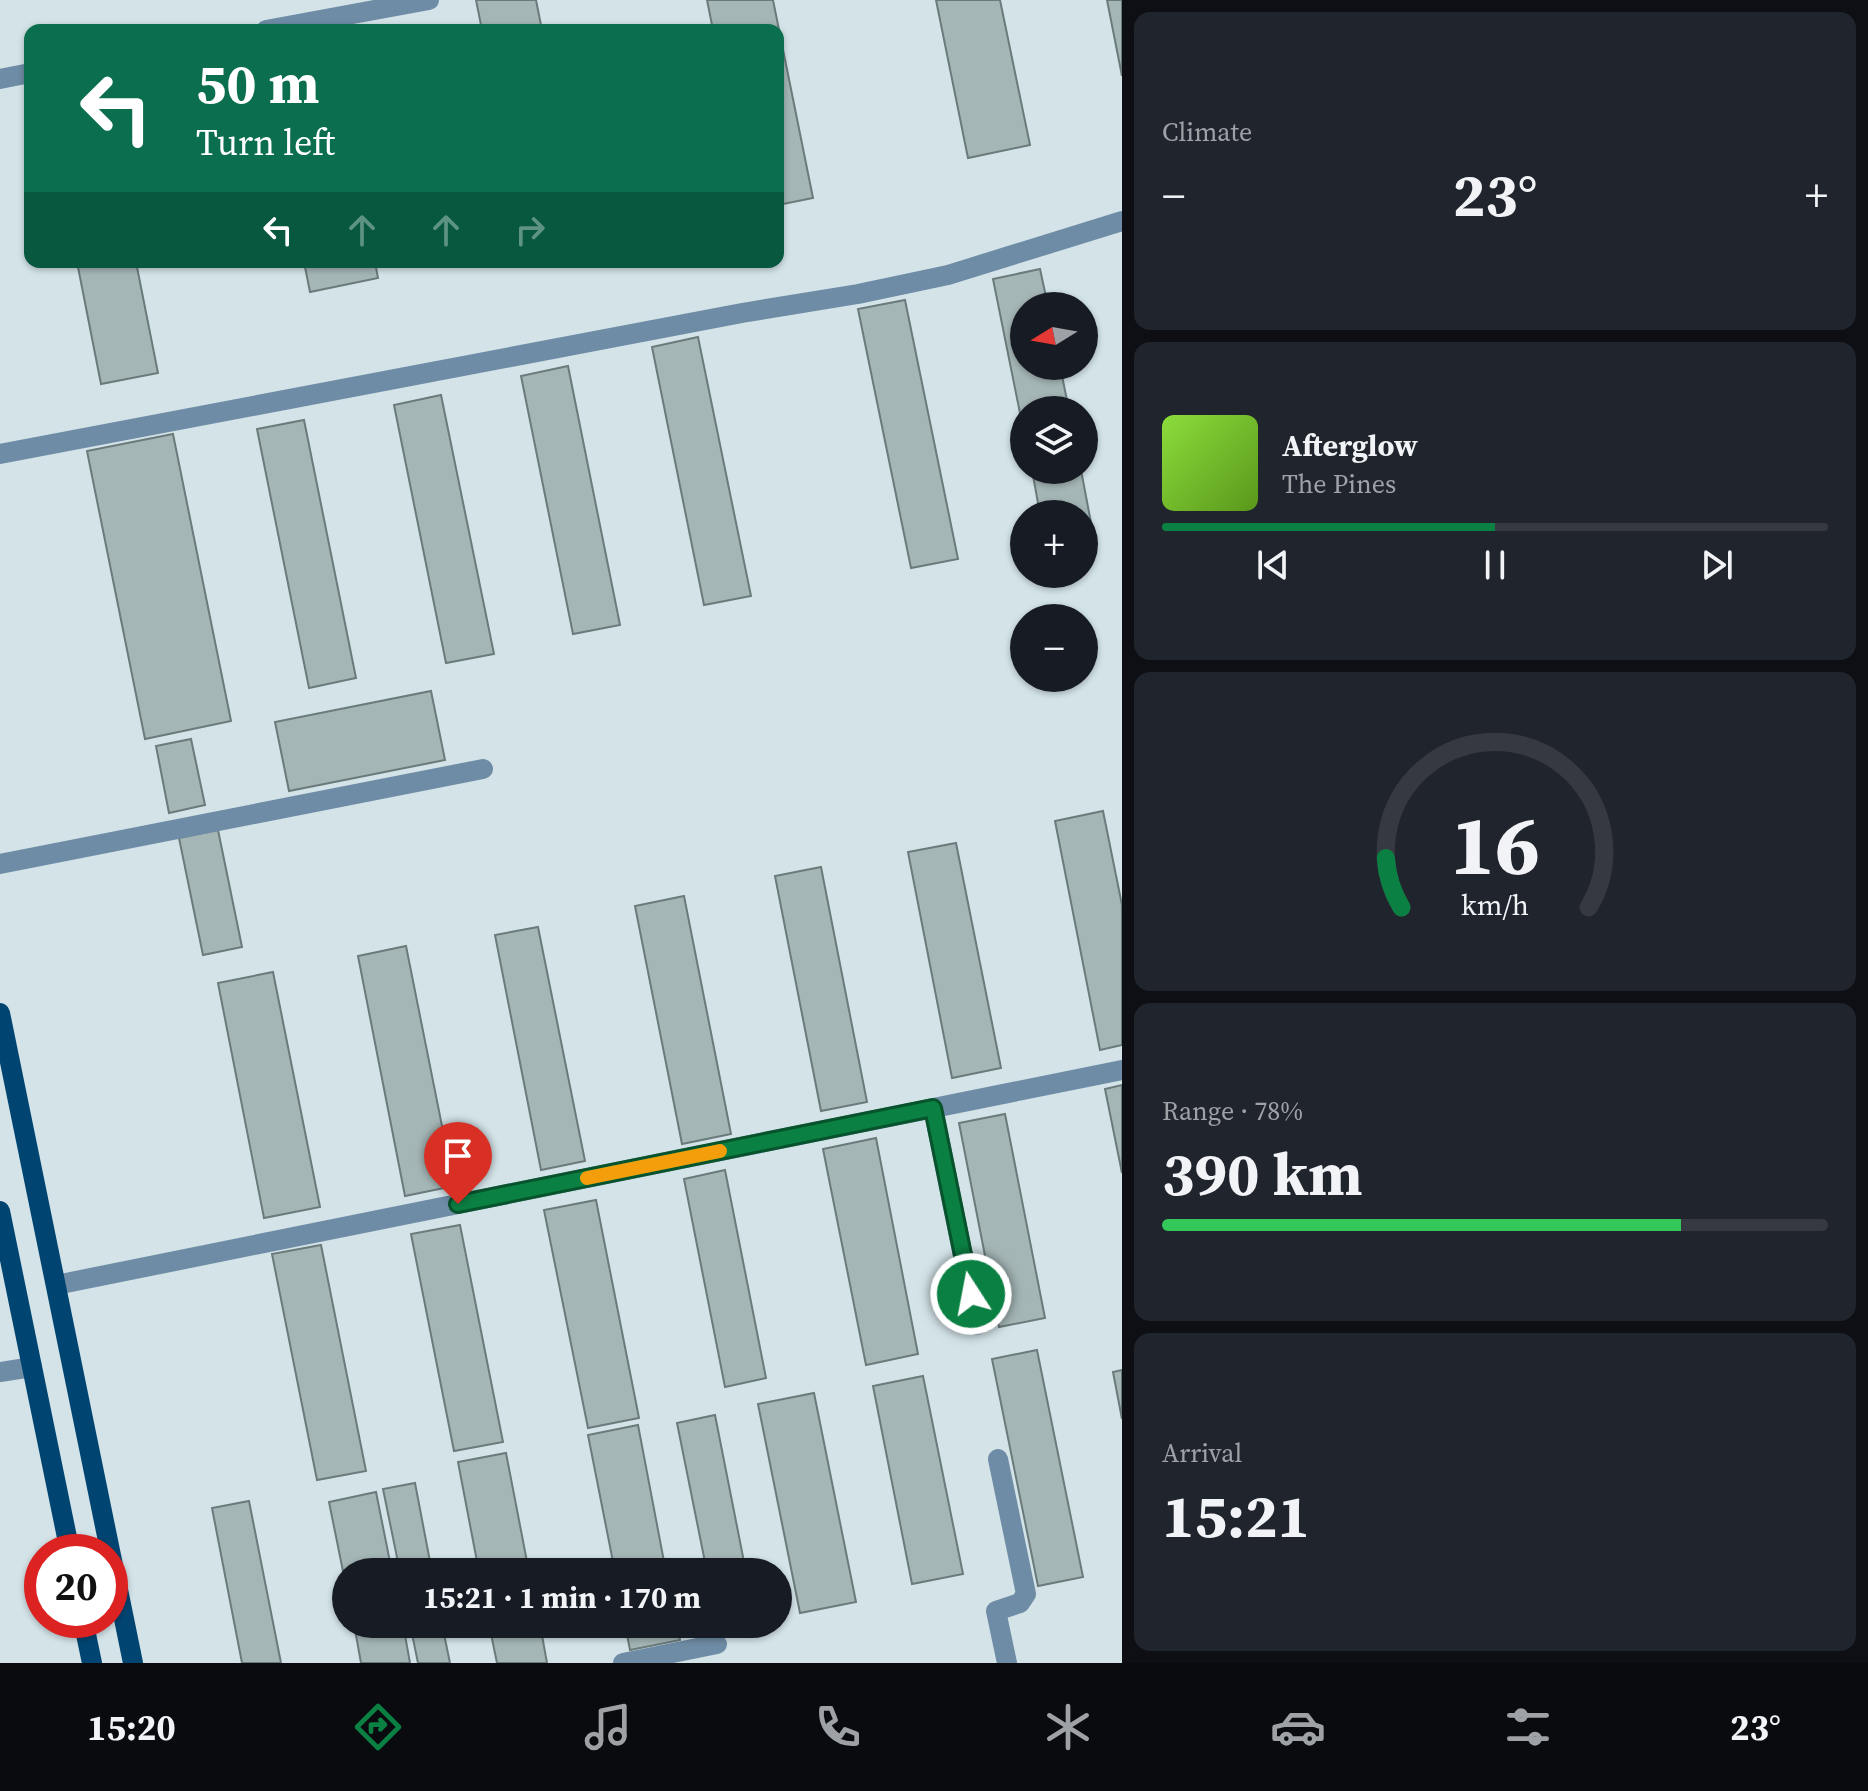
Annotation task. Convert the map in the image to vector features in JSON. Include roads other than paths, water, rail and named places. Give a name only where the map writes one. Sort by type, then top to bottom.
[{"type":"main road","points":[[0,1013],[133,1663]]},
{"type":"main road","points":[[0,1211],[66,1534]]},
{"type":"main road","points":[[87,1638],[92,1663]]},
{"type":"lane","points":[[299,24],[429,0]]},
{"type":"lane","points":[[0,79],[24,74]]},
{"type":"lane","points":[[0,454],[726,316],[858,294],[948,275],[1122,221]]},
{"type":"lane","points":[[0,864],[483,769]]},
{"type":"lane","points":[[56,1285],[1122,1070]]},
{"type":"lane","points":[[933,1108],[977,1325]]},
{"type":"lane","points":[[0,1372],[32,1367]]},
{"type":"lane","points":[[998,1459],[1026,1594],[1020,1603],[996,1611],[1007,1663]]},
{"type":"lane","points":[[623,1663],[717,1644]]}]
